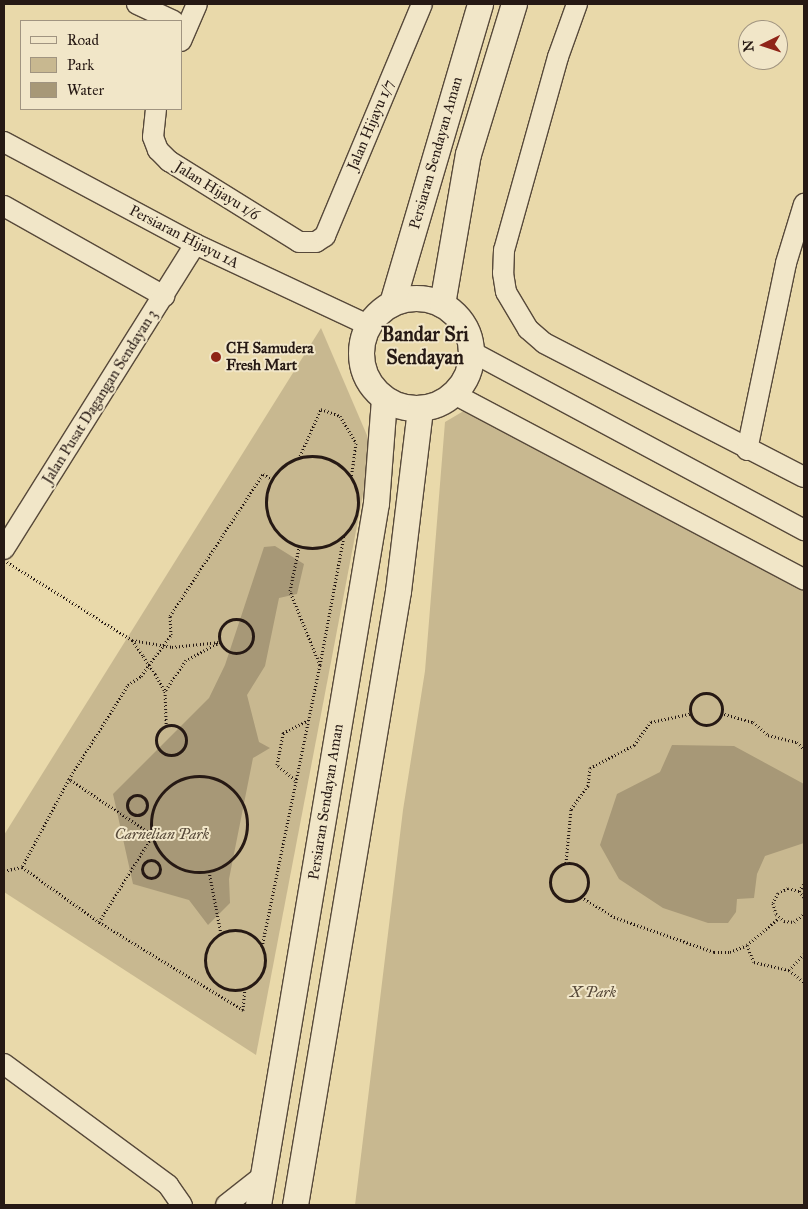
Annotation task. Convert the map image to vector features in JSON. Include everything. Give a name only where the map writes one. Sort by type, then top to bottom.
[{"type":"street","points":[[137,4],[165,20]]},
{"type":"street","points":[[182,27],[197,4]]},
{"type":"street","name":"Jalan Hijayu 1/7","points":[[316,242],[325,236],[422,4]]},
{"type":"street","name":"Persiaran Sendayan Aman","points":[[392,303],[480,4]]},
{"type":"street","name":"Persiaran Sendayan Aman","points":[[442,304],[468,154],[514,4]]},
{"type":"street","points":[[577,4],[558,57],[504,250],[502,273],[506,292],[528,329],[544,343],[747,450],[804,477]]},
{"type":"street","name":"Jalan Hijayu 1/6","points":[[156,110],[153,137],[158,150],[169,161],[299,242],[316,242]]},
{"type":"street","name":"Persiaran Hijayu 1A","points":[[4,142],[195,244],[368,325]]},
{"type":"street","points":[[747,450],[786,263],[804,204]]},
{"type":"street","points":[[4,206],[164,296]]},
{"type":"street","name":"Jalan Pusat Dagangan Sendayan 3","points":[[4,549],[195,244]]},
{"type":"street","points":[[409,298],[426,298],[442,304],[463,324],[472,352],[470,368],[454,394],[444,401],[420,409],[401,407],[384,398],[372,387],[361,356],[368,325],[392,303],[409,298]]},
{"type":"street","points":[[472,352],[804,530]]},
{"type":"street","points":[[454,394],[804,579]]},
{"type":"street","name":"Persiaran Sendayan Aman","points":[[258,1205],[376,503],[384,398]]},
{"type":"street","points":[[295,1205],[398,591],[420,409]]},
{"type":"street","points":[[4,1064],[168,1185],[182,1205]]},
{"type":"street","points":[[226,1205],[264,1175]]},
{"type":"path","points":[[300,457],[321,409],[340,416],[356,443],[351,478]]},
{"type":"path","points":[[262,947],[249,933],[230,930],[221,934],[208,948],[206,967],[210,976],[225,988],[245,989],[254,984],[264,967],[262,947],[320,665],[344,535],[353,522],[358,507],[357,492],[351,478],[329,458],[300,457],[286,463],[272,479],[265,500],[267,515],[274,529],[285,540],[300,547],[323,546],[344,535]]},
{"type":"path","points":[[22,867],[69,779],[128,684],[141,676],[171,635],[170,616],[263,474],[272,479]]},
{"type":"path","points":[[300,547],[290,591],[320,665]]},
{"type":"path","points":[[4,560],[132,640],[163,645],[220,642]]},
{"type":"path","points":[[231,620],[242,620],[252,633],[251,644],[243,652],[226,651],[220,642],[219,631],[231,620]]},
{"type":"path","points":[[132,640],[165,691],[166,725]]},
{"type":"path","points":[[165,691],[186,660],[220,642]]},
{"type":"path","points":[[703,693],[718,699],[721,713],[716,722],[707,725],[697,723],[690,714],[693,698],[703,693]]},
{"type":"path","points":[[721,713],[753,722],[768,735],[797,742],[804,750]]},
{"type":"path","points":[[566,863],[571,809],[588,786],[590,768],[634,745],[651,722],[690,714]]},
{"type":"path","points":[[296,781],[277,765],[283,733],[308,720]]},
{"type":"path","points":[[166,725],[176,725],[184,732],[184,746],[178,753],[164,753],[157,747],[158,731],[166,725]]},
{"type":"path","points":[[69,779],[153,835],[166,859],[194,872],[209,871],[224,865],[244,841],[247,826],[246,810],[239,796],[228,785],[214,778],[198,775],[182,778],[168,787],[154,810],[153,835],[99,922]]},
{"type":"path","points":[[127,818],[130,812],[127,803],[137,794],[146,798],[147,808]]},
{"type":"path","points":[[130,812],[140,815],[147,808]]},
{"type":"path","points":[[147,808],[154,810]]},
{"type":"path","points":[[144,863],[142,873],[149,879],[157,877],[160,866],[166,859]]},
{"type":"path","points":[[137,860],[144,863],[153,860],[160,866]]},
{"type":"path","points":[[581,897],[587,887],[586,875],[578,865],[566,863],[554,869],[550,888],[564,901],[581,897],[614,917],[714,952],[730,952],[747,945],[779,918]]},
{"type":"path","points":[[4,871],[22,867],[99,922],[243,1010],[245,989]]},
{"type":"path","points":[[209,871],[221,934]]},
{"type":"path","points":[[799,891],[804,884]]},
{"type":"path","points":[[804,897],[799,891],[788,888],[775,897],[774,909],[779,918],[794,922],[804,914]]},
{"type":"path","points":[[747,945],[754,962],[789,970],[804,982]]},
{"type":"path","points":[[789,970],[804,954]]},
{"type":"green space","name":"Carnelian Park","points":[[321,328],[372,447],[256,1055],[4,892],[4,835]]},
{"type":"green space","name":"X Park","points":[[475,399],[804,569],[804,1205],[355,1205],[403,810],[425,671],[445,422],[462,412]]},
{"type":"water","points":[[275,546],[304,564],[297,594],[279,598],[265,666],[247,695],[259,742],[270,748],[253,758],[229,879],[230,903],[208,925],[189,900],[133,884],[113,794],[209,698],[225,665],[264,547]]},
{"type":"water","points":[[672,745],[734,746],[804,784],[804,843],[765,856],[757,874],[754,898],[737,899],[736,912],[728,923],[708,923],[663,908],[619,879],[600,845],[617,794],[660,772]]},
{"type":"place","name":"CH Samudera Fresh Mart","points":[[216,357]]},
{"type":"district","name":"Bandar Sri Sendayan","points":[[425,346]]}]
